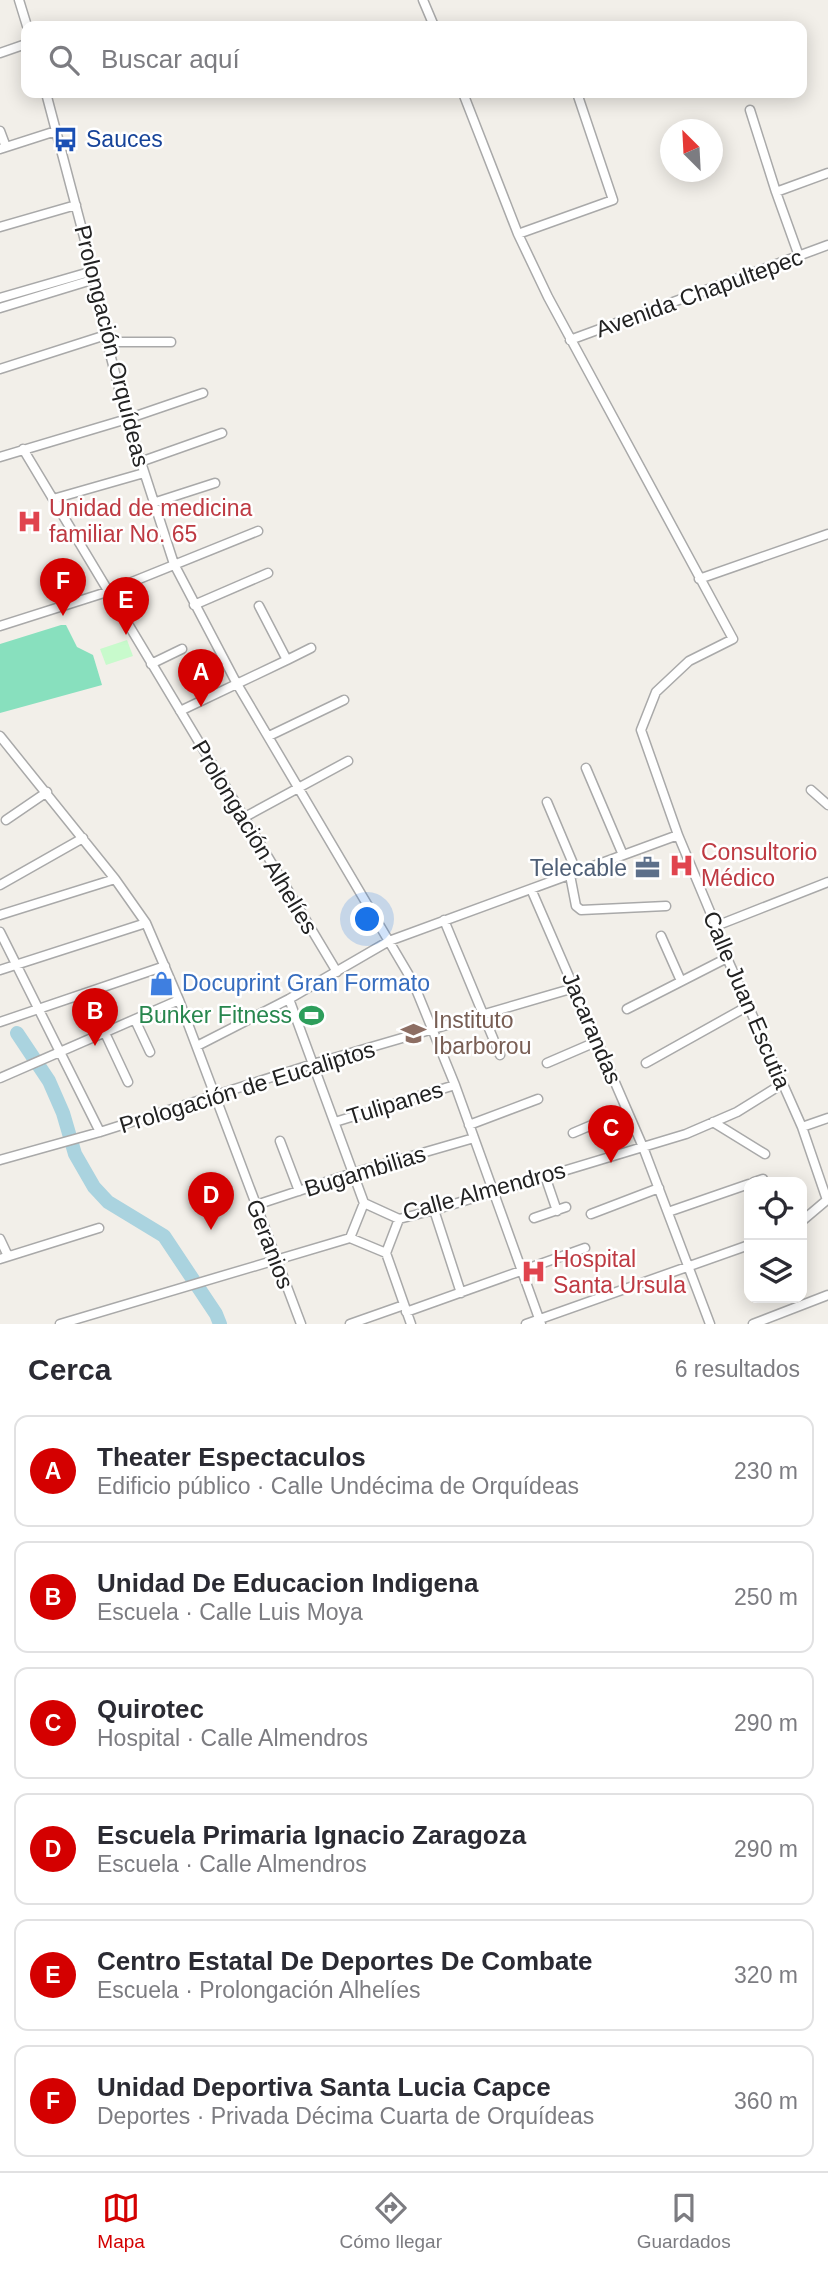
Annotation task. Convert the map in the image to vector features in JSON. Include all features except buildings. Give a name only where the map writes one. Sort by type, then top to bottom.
[{"type":"street","points":[[19,0],[25,21]]},
{"type":"street","points":[[423,0],[433,21]]},
{"type":"street","points":[[0,53],[21,46]]},
{"type":"street","name":"Prolongación Orquídeas","points":[[47,98],[94,275],[127,419],[174,564],[237,684],[413,982],[455,1085],[540,1321]]},
{"type":"street","points":[[465,98],[517,234],[570,340],[699,579],[828,534]]},
{"type":"street","points":[[517,234],[613,200],[579,98]]},
{"type":"street","points":[[750,110],[799,256]]},
{"type":"street","points":[[0,131],[3,148],[56,131]]},
{"type":"street","points":[[776,192],[828,173]]},
{"type":"street","points":[[0,227],[76,205]]},
{"type":"street","name":"Avenida Chapultepec","points":[[570,340],[828,245]]},
{"type":"street","points":[[0,298],[94,275]]},
{"type":"street","points":[[0,308],[94,275]]},
{"type":"street","points":[[0,369],[107,338],[171,342]]},
{"type":"street","points":[[0,457],[203,393]]},
{"type":"street","points":[[140,462],[222,433]]},
{"type":"street","name":"Prolongación Alhelíes","points":[[23,449],[337,972]]},
{"type":"street","points":[[53,499],[144,473]]},
{"type":"street","points":[[153,503],[215,483]]},
{"type":"street","points":[[0,626],[107,592],[258,531]]},
{"type":"street","points":[[194,605],[268,573]]},
{"type":"street","name":"Calle Juan Escutia","points":[[699,579],[733,639],[689,662],[656,692],[641,730],[678,835],[727,958],[803,1127],[827,1200]]},
{"type":"street","points":[[259,606],[287,660]]},
{"type":"street","points":[[180,711],[311,648]]},
{"type":"street","points":[[151,664],[182,649]]},
{"type":"street","points":[[269,736],[344,700]]},
{"type":"street","name":"Geranios","points":[[0,736],[83,838],[146,923],[179,999],[301,1324]]},
{"type":"street","points":[[243,818],[348,761]]},
{"type":"street","points":[[586,768],[623,855]]},
{"type":"street","points":[[811,790],[828,805]]},
{"type":"street","points":[[6,820],[47,792]]},
{"type":"street","points":[[547,802],[574,874],[576,906],[581,910],[666,906]]},
{"type":"street","points":[[197,1046],[289,999],[390,942],[678,835]]},
{"type":"street","points":[[0,885],[83,838]]},
{"type":"street","points":[[0,915],[115,879]]},
{"type":"street","points":[[716,926],[828,882]]},
{"type":"street","name":"Jacarandas","points":[[531,889],[643,1147],[710,1324]]},
{"type":"street","points":[[444,920],[500,1055]]},
{"type":"street","points":[[0,970],[146,923]]},
{"type":"street","points":[[0,932],[100,1132]]},
{"type":"street","points":[[661,936],[681,981]]},
{"type":"street","points":[[626,1009],[727,958]]},
{"type":"street","points":[[0,1022],[165,965]]},
{"type":"street","name":"Prologación de Eucaliptos","points":[[0,1160],[575,988]]},
{"type":"street","points":[[0,1078],[179,999]]},
{"type":"street","points":[[289,999],[364,1203],[350,1238]]},
{"type":"street","points":[[646,1063],[748,1006]]},
{"type":"street","points":[[135,1020],[150,1052]]},
{"type":"street","points":[[105,1033],[128,1082]]},
{"type":"street","points":[[547,1063],[598,1041]]},
{"type":"street","name":"Calle Almendros","points":[[364,1203],[399,1219],[434,1210],[685,1134],[737,1112],[782,1084]]},
{"type":"street","name":"Tulipanes","points":[[335,1122],[455,1085]]},
{"type":"street","points":[[469,1125],[538,1099]]},
{"type":"street","points":[[573,1133],[627,1110]]},
{"type":"street","points":[[803,1127],[828,1118]]},
{"type":"street","points":[[713,1122],[765,1154]]},
{"type":"street","name":"Bugambilias","points":[[256,1205],[353,1173],[474,1139]]},
{"type":"street","points":[[280,1141],[299,1191]]},
{"type":"street","points":[[545,1176],[557,1211]]},
{"type":"street","points":[[668,1212],[744,1185]]},
{"type":"street","points":[[591,1214],[659,1188]]},
{"type":"street","points":[[807,1218],[827,1200]]},
{"type":"street","points":[[534,1218],[566,1208]]},
{"type":"street","points":[[434,1210],[461,1293]]},
{"type":"street","points":[[399,1219],[386,1253],[411,1324]]},
{"type":"street","points":[[0,1239],[4,1258],[99,1228]]},
{"type":"street","points":[[60,1324],[87,1320],[190,1285],[350,1238],[386,1253]]},
{"type":"street","points":[[526,1324],[744,1247]]},
{"type":"street","points":[[350,1324],[461,1293],[585,1248]]},
{"type":"street","points":[[753,1324],[828,1295]]},
{"type":"green space","points":[[66,625],[77,647],[93,655],[102,685],[0,713],[0,644]]},
{"type":"green space","points":[[127,640],[133,656],[106,665],[100,649]]},
{"type":"waterway","points":[[17,1033],[49,1081],[63,1113],[75,1154],[94,1187],[108,1202],[164,1236],[220,1324]]},
{"type":"place","name":"Sauces","points":[[66,139]]},
{"type":"place","name":"Unidad de medicina familiar No. 65","points":[[29,521]]},
{"type":"place","name":"Unidad Deportiva Santa Lucia Capce","points":[[63,616]]},
{"type":"place","name":"Centro Estatal De Deportes De Combate","points":[[126,635]]},
{"type":"place","name":"Theater Espectaculos","points":[[201,707]]},
{"type":"place","name":"Consultorio Médico","points":[[681,865]]},
{"type":"place","name":"Telecable","points":[[647,868]]},
{"type":"place","name":"Docuprint Gran Formato","points":[[162,983]]},
{"type":"place","name":"Bunker Fitness","points":[[312,1015]]},
{"type":"place","name":"Instituto Ibarborou","points":[[413,1033]]},
{"type":"place","name":"Unidad De Educacion Indigena","points":[[95,1046]]},
{"type":"place","name":"Quirotec","points":[[611,1163]]},
{"type":"place","name":"Escuela Primaria Ignacio Zaragoza","points":[[211,1230]]},
{"type":"place","name":"Hospital Santa Ursula","points":[[533,1272]]}]
